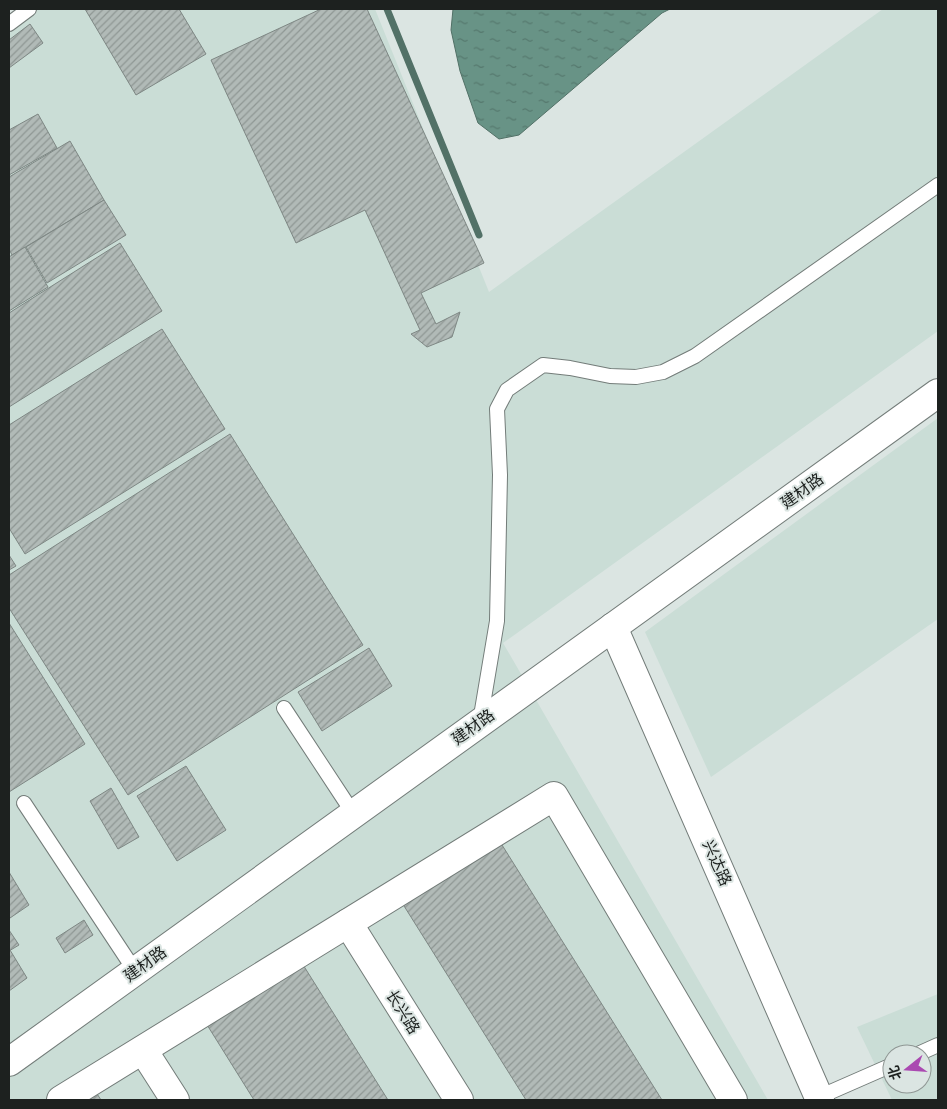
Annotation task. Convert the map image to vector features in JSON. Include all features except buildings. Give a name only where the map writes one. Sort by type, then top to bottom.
[{"type":"street","name":"建材路","points":[[9,1062],[938,393]]},
{"type":"street","name":"兴达路","points":[[613,626],[819,1099]]},
{"type":"street","points":[[61,1100],[554,796],[733,1100]]},
{"type":"street","name":"长兴路","points":[[348,923],[459,1100]]},
{"type":"street","points":[[143,1050],[174,1100]]},
{"type":"lane","points":[[9,24],[29,9]]},
{"type":"lane","points":[[480,722],[497,621],[500,475],[497,409],[507,390],[543,365],[610,376],[636,376],[663,372],[695,356],[938,185]]},
{"type":"lane","points":[[284,708],[353,814]]},
{"type":"lane","points":[[24,803],[135,971]]},
{"type":"lane","points":[[819,1099],[882,1070]]},
{"type":"shaded area","points":[[32,9],[375,9],[489,292],[883,9],[938,9],[938,331],[503,643],[768,1100],[9,1100],[9,28]]},
{"type":"shaded area","points":[[938,418],[938,619],[711,777],[645,632]]},
{"type":"shaded area","points":[[938,994],[938,1100],[892,1100],[889,1094],[932,1094],[932,1044],[882,1044],[882,1079],[857,1027]]},
{"type":"water","points":[[453,9],[670,9],[662,13],[519,135],[499,139],[478,123],[460,71],[451,30]]},
{"type":"waterway","points":[[387,9],[479,235]]}]
